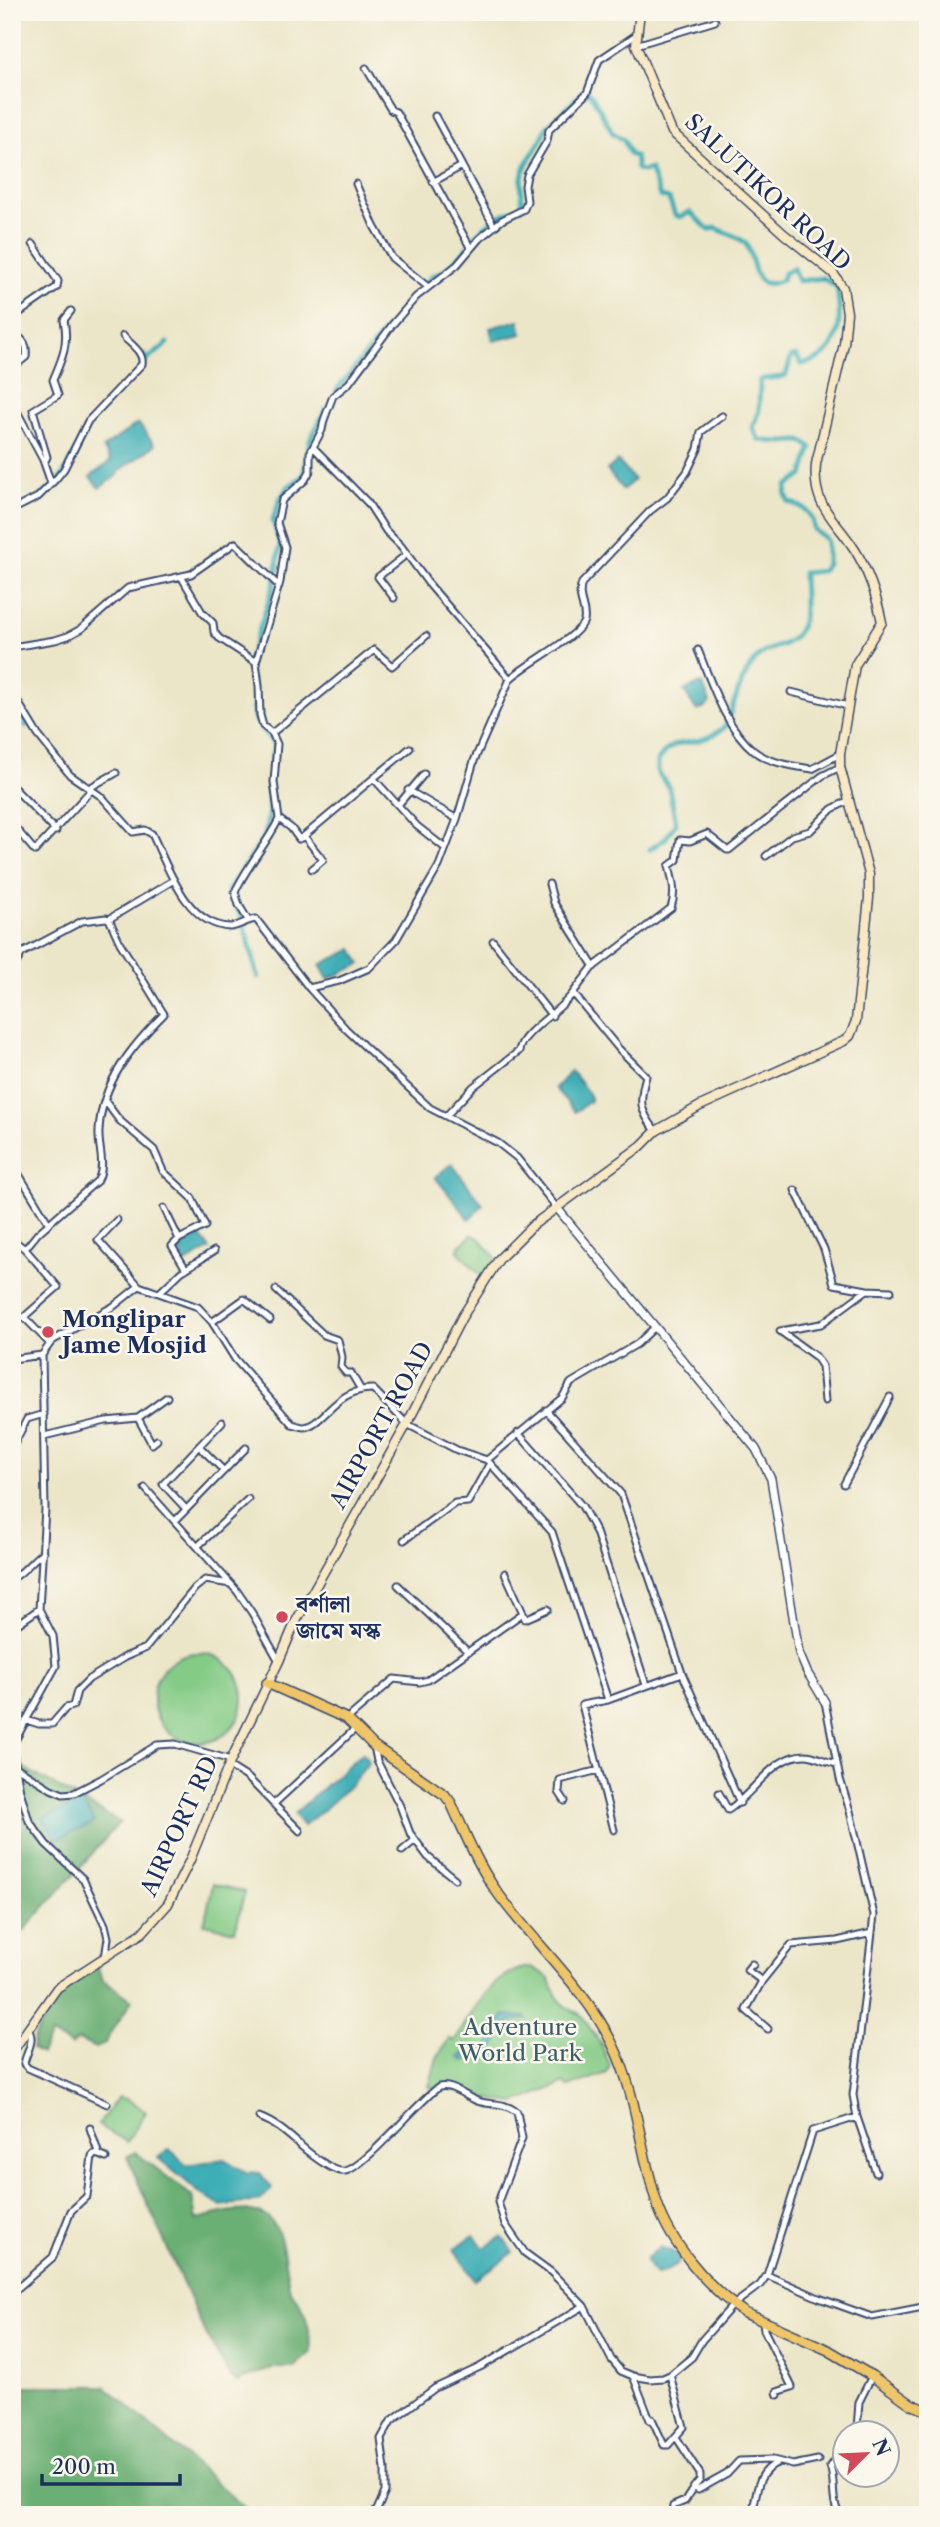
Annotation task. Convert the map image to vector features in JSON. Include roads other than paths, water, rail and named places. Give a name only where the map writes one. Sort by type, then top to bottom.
[{"type":"highway","points":[[267,1682],[347,1719],[374,1746],[445,1795],[452,1803],[496,1891],[568,1978],[612,2044],[625,2077],[661,2214],[692,2264],[733,2305],[828,2350],[872,2376],[911,2404],[928,2411]]},
{"type":"main road","points":[[636,40],[640,12]]},
{"type":"main road","name":"SALUTIKOR ROAD","points":[[556,1208],[641,1146],[656,1131],[700,1106],[844,1041],[849,1036],[856,1021],[870,887],[867,860],[840,767],[840,754],[855,666],[882,622],[861,561],[820,503],[814,481],[844,344],[846,313],[843,288],[837,277],[783,234],[672,132],[636,40]]},
{"type":"main road","name":"AIRPORT ROAD","points":[[267,1682],[312,1590],[407,1424],[462,1317],[499,1259],[513,1243],[556,1208]]},
{"type":"main road","name":"AIRPORT RD","points":[[12,2052],[58,1988],[142,1933],[168,1904],[190,1860],[267,1682]]},
{"type":"street","points":[[248,920],[235,892],[245,871],[267,843],[279,819],[274,782],[278,752],[272,733],[263,726],[260,715],[259,685],[254,661],[285,547],[279,531],[278,513],[282,500],[305,480],[310,471],[310,453],[322,430],[334,396],[349,383],[392,325],[428,287],[457,265],[470,247],[494,226],[524,209],[527,201],[524,186],[527,175],[547,141],[549,130],[588,91],[599,60],[636,40],[715,21]]},
{"type":"street","points":[[366,68],[391,110],[396,112],[470,247]]},
{"type":"street","points":[[435,116],[494,226]]},
{"type":"street","points":[[433,182],[462,166]]},
{"type":"street","points":[[356,184],[374,226],[392,258],[428,287]]},
{"type":"street","points":[[12,318],[57,287],[58,281],[33,244]]},
{"type":"street","points":[[44,463],[47,457],[33,410],[58,395],[52,380],[65,352],[67,333],[64,320],[71,311]]},
{"type":"street","points":[[12,331],[24,340],[27,349],[26,357],[12,368]]},
{"type":"street","points":[[12,510],[37,497],[64,469],[88,421],[142,364],[140,353],[123,336]]},
{"type":"street","points":[[12,402],[44,463],[51,483]]},
{"type":"street","points":[[309,988],[339,981],[369,968],[396,940],[439,866],[457,819],[474,761],[510,679],[520,669],[580,629],[584,617],[579,593],[582,583],[650,511],[667,498],[687,472],[698,449],[701,432],[722,416]]},
{"type":"street","points":[[313,447],[368,503],[386,531],[510,679]]},
{"type":"street","points":[[12,647],[68,636],[128,588],[182,578],[203,567],[235,542],[276,584]]},
{"type":"street","points":[[394,598],[378,577],[407,554]]},
{"type":"street","points":[[182,578],[202,612],[213,623],[214,632],[219,638],[254,661]]},
{"type":"street","points":[[272,733],[374,650],[392,666],[426,636]]},
{"type":"street","points":[[698,650],[731,727],[755,752],[773,760],[812,769],[840,754]]},
{"type":"street","points":[[12,692],[27,719],[74,778],[91,788],[133,832],[149,830],[188,904],[210,922],[232,927],[256,919],[336,1019],[395,1076],[430,1108],[498,1143],[517,1158],[756,1449],[771,1479],[799,1653],[825,1702],[837,1764],[874,1915],[853,2095],[857,2117],[876,2173]]},
{"type":"street","points":[[791,692],[848,706]]},
{"type":"street","points":[[279,819],[291,828],[299,839],[410,748]]},
{"type":"street","points":[[446,1116],[473,1087],[519,1051],[525,1036],[552,1016],[594,967],[671,908],[674,887],[669,866],[677,860],[680,841],[690,841],[707,834],[729,850],[815,782],[840,767]]},
{"type":"street","points":[[18,830],[35,851],[56,831],[91,788],[116,773]]},
{"type":"street","points":[[398,805],[424,774]]},
{"type":"street","points":[[374,779],[424,833],[444,848]]},
{"type":"street","points":[[12,786],[56,831]]},
{"type":"street","points":[[408,790],[457,819]]},
{"type":"street","points":[[766,856],[792,835],[810,831],[832,809],[849,800]]},
{"type":"street","points":[[304,836],[323,860],[312,869]]},
{"type":"street","points":[[12,970],[22,953],[82,922],[109,919],[174,880]]},
{"type":"street","points":[[549,884],[554,902],[594,967]]},
{"type":"street","points":[[25,1249],[37,1233],[95,1184],[100,1175],[99,1131],[105,1101],[126,1055],[164,1014],[120,943],[109,919]]},
{"type":"street","points":[[493,941],[552,1016]]},
{"type":"street","points":[[573,993],[619,1049],[646,1076],[641,1106],[656,1131]]},
{"type":"street","points":[[105,1101],[119,1120],[153,1150],[163,1171],[192,1198],[205,1226],[179,1239],[172,1246],[186,1269]]},
{"type":"street","points":[[12,1163],[49,1224]]},
{"type":"street","points":[[795,1190],[824,1249],[834,1284],[891,1291]]},
{"type":"street","points":[[164,1208],[179,1239]]},
{"type":"street","points":[[117,1220],[98,1240],[139,1286],[198,1307],[212,1322],[234,1359],[292,1424],[304,1427],[315,1422],[336,1401],[360,1390],[373,1389],[407,1424],[457,1450],[489,1462],[552,1532],[608,1700]]},
{"type":"street","points":[[12,1239],[25,1249],[58,1287],[24,1317],[50,1345]]},
{"type":"street","points":[[159,1293],[186,1269],[214,1251]]},
{"type":"street","points":[[105,1958],[108,1938],[97,1906],[83,1879],[46,1844],[29,1821],[12,1746],[55,1666],[53,1636],[39,1609],[46,1509],[42,1356],[50,1345],[114,1306],[139,1286]]},
{"type":"street","points":[[276,1290],[324,1335],[338,1340],[341,1367],[346,1373],[351,1373],[360,1390]]},
{"type":"street","points":[[825,1401],[822,1366],[816,1357],[780,1331],[821,1324],[867,1290]]},
{"type":"street","points":[[212,1322],[244,1299],[270,1320]]},
{"type":"street","points":[[404,1540],[455,1503],[468,1502],[489,1462],[518,1433],[562,1398],[571,1383],[637,1344],[655,1327]]},
{"type":"street","points":[[12,1359],[42,1356]]},
{"type":"street","points":[[44,1436],[106,1420],[138,1418],[167,1397]]},
{"type":"street","points":[[844,1484],[890,1397]]},
{"type":"street","points":[[547,1410],[621,1494],[682,1673],[740,1803]]},
{"type":"street","points":[[12,1448],[27,1419],[44,1414]]},
{"type":"street","points":[[138,1418],[152,1444],[157,1440]]},
{"type":"street","points":[[186,1509],[163,1484],[222,1422]]},
{"type":"street","points":[[518,1433],[582,1506],[596,1532],[646,1685]]},
{"type":"street","points":[[199,1446],[224,1471]]},
{"type":"street","points":[[175,1521],[246,1448]]},
{"type":"street","points":[[145,1488],[231,1584],[252,1613],[279,1661]]},
{"type":"street","points":[[198,1546],[248,1499]]},
{"type":"street","points":[[12,1578],[25,1571],[30,1562],[43,1552]]},
{"type":"street","points":[[505,1573],[525,1619],[548,1609]]},
{"type":"street","points":[[26,1720],[52,1724],[66,1708],[73,1706],[77,1690],[89,1679],[124,1657],[146,1648],[195,1588],[205,1580],[231,1584]]},
{"type":"street","points":[[398,1585],[467,1651]]},
{"type":"street","points":[[12,1628],[39,1609]]},
{"type":"street","points":[[347,1719],[394,1679],[421,1682],[428,1680],[523,1613]]},
{"type":"street","points":[[614,1830],[582,1705],[608,1700],[682,1673]]},
{"type":"street","points":[[275,1803],[356,1728]]},
{"type":"street","points":[[16,1767],[51,1789],[63,1794],[74,1793],[157,1745],[175,1744],[230,1763],[275,1803],[300,1831]]},
{"type":"street","points":[[374,1746],[377,1761],[400,1806],[407,1828],[428,1857],[455,1880]]},
{"type":"street","points":[[719,1793],[728,1810],[740,1803],[783,1760],[797,1755],[810,1755],[822,1762],[837,1764]]},
{"type":"street","points":[[565,1801],[559,1792],[560,1780],[599,1770]]},
{"type":"street","points":[[402,1851],[415,1840]]},
{"type":"street","points":[[768,2029],[746,2010],[762,1980],[791,1945],[837,1941],[873,1933]]},
{"type":"street","points":[[753,1965],[747,1970],[762,1980]]},
{"type":"street","points":[[28,2029],[32,2034],[24,2060],[28,2068],[107,2104]]},
{"type":"street","points":[[258,2117],[283,2130],[314,2158],[337,2171],[345,2171],[352,2169],[375,2150],[439,2087],[451,2088],[476,2101],[509,2106],[517,2112],[522,2138],[498,2202],[505,2224],[525,2253],[551,2272],[584,2306],[611,2359],[621,2371],[650,2379],[670,2375],[692,2357],[702,2340],[733,2305],[760,2285],[767,2275],[813,2131],[857,2117]]},
{"type":"street","points":[[90,2128],[99,2155]]},
{"type":"street","points":[[12,2293],[53,2257],[71,2211],[87,2196],[92,2156],[94,2154],[107,2158]]},
{"type":"street","points":[[767,2275],[872,2318],[928,2306]]},
{"type":"street","points":[[372,2515],[385,2493],[381,2439],[391,2421],[435,2388],[480,2367],[584,2306]]},
{"type":"street","points":[[763,2321],[764,2330],[792,2387],[783,2389],[778,2395]]},
{"type":"street","points":[[633,2376],[650,2420],[652,2419],[664,2445],[684,2427],[670,2375]]},
{"type":"street","points":[[858,2418],[859,2402],[872,2376]]},
{"type":"street","points":[[672,2515],[673,2506],[685,2501],[700,2480],[700,2474],[676,2437]]},
{"type":"street","points":[[694,2487],[698,2490],[717,2481],[739,2462],[779,2462],[793,2465],[818,2460]]},
{"type":"street","points":[[752,2515],[754,2496],[765,2470],[779,2462]]},
{"type":"street","points":[[835,2488],[836,2508],[840,2515]]},
{"type":"water","points":[[519,320],[522,334],[493,341],[490,328]]},
{"type":"water","points":[[138,423],[155,445],[99,488],[90,477],[111,461],[103,448]]},
{"type":"water","points":[[618,461],[634,480],[623,490],[607,470]]},
{"type":"water","points":[[699,684],[703,685],[710,702],[697,711],[684,691]]},
{"type":"water","points":[[353,949],[361,964],[328,979],[320,965]]},
{"type":"water","points":[[571,1071],[590,1095],[590,1101],[575,1112],[555,1088]]},
{"type":"water","points":[[452,1164],[483,1205],[469,1219],[435,1177]]},
{"type":"water","points":[[199,1235],[210,1249],[185,1263],[178,1249]]},
{"type":"water","points":[[362,1753],[369,1762],[355,1780],[303,1826],[294,1814]]},
{"type":"water","points":[[82,1801],[94,1823],[57,1839],[43,1818]]},
{"type":"water","points":[[505,2015],[527,2019],[511,2021],[506,2025],[491,2053],[481,2059],[462,2060],[459,2057],[462,2054],[480,2053],[485,2049]]},
{"type":"water","points":[[169,2149],[187,2165],[224,2159],[246,2172],[260,2173],[272,2188],[259,2201],[220,2206],[158,2158]]},
{"type":"water","points":[[474,2235],[484,2248],[502,2237],[514,2252],[475,2280],[454,2249]]},
{"type":"water","points":[[660,2247],[676,2253],[681,2258],[670,2269],[656,2274],[646,2259]]},
{"type":"waterway","points":[[414,297],[433,275],[445,270],[461,255],[481,230],[499,216],[522,207],[521,181],[526,165],[546,128],[585,90],[592,96],[613,133],[624,140],[630,155],[635,156],[637,169],[650,169],[660,196],[669,199],[675,215],[680,217],[690,212],[709,230],[716,228],[743,241],[749,250],[756,273],[764,283],[782,280],[784,273],[793,268],[798,281],[823,278],[837,287],[839,324],[832,346],[815,360],[801,364],[797,356],[791,357],[786,375],[760,380],[759,410],[753,428],[759,440],[802,441],[811,448],[803,475],[787,486],[786,494],[789,502],[807,512],[812,519],[814,530],[827,540],[827,563],[822,571],[803,573],[804,612],[799,630],[786,643],[760,655],[751,665],[725,727],[709,737],[669,748],[658,761],[658,772],[669,788],[676,823],[665,839],[650,849]]},
{"type":"waterway","points":[[336,391],[387,328]]},
{"type":"waterway","points":[[146,361],[168,343]]},
{"type":"waterway","points":[[142,368],[146,361],[144,354]]},
{"type":"waterway","points":[[243,920],[228,891],[265,836],[274,744],[254,718],[254,692],[248,664],[275,582],[280,543],[273,520],[280,499],[289,486],[303,476],[310,440],[326,409]]},
{"type":"waterway","points":[[12,513],[56,484],[82,439]]},
{"type":"waterway","points":[[12,698],[26,726]]},
{"type":"waterway","points":[[244,925],[258,977]]},
{"type":"place","name":"Monglipar Jame Mosjid","points":[[48,1332]]},
{"type":"place","name":"বর্শালা জামে মস্ক","points":[[282,1617]]},
{"type":"park label","name":"Adventure World Park","points":[[520,2040]]}]
